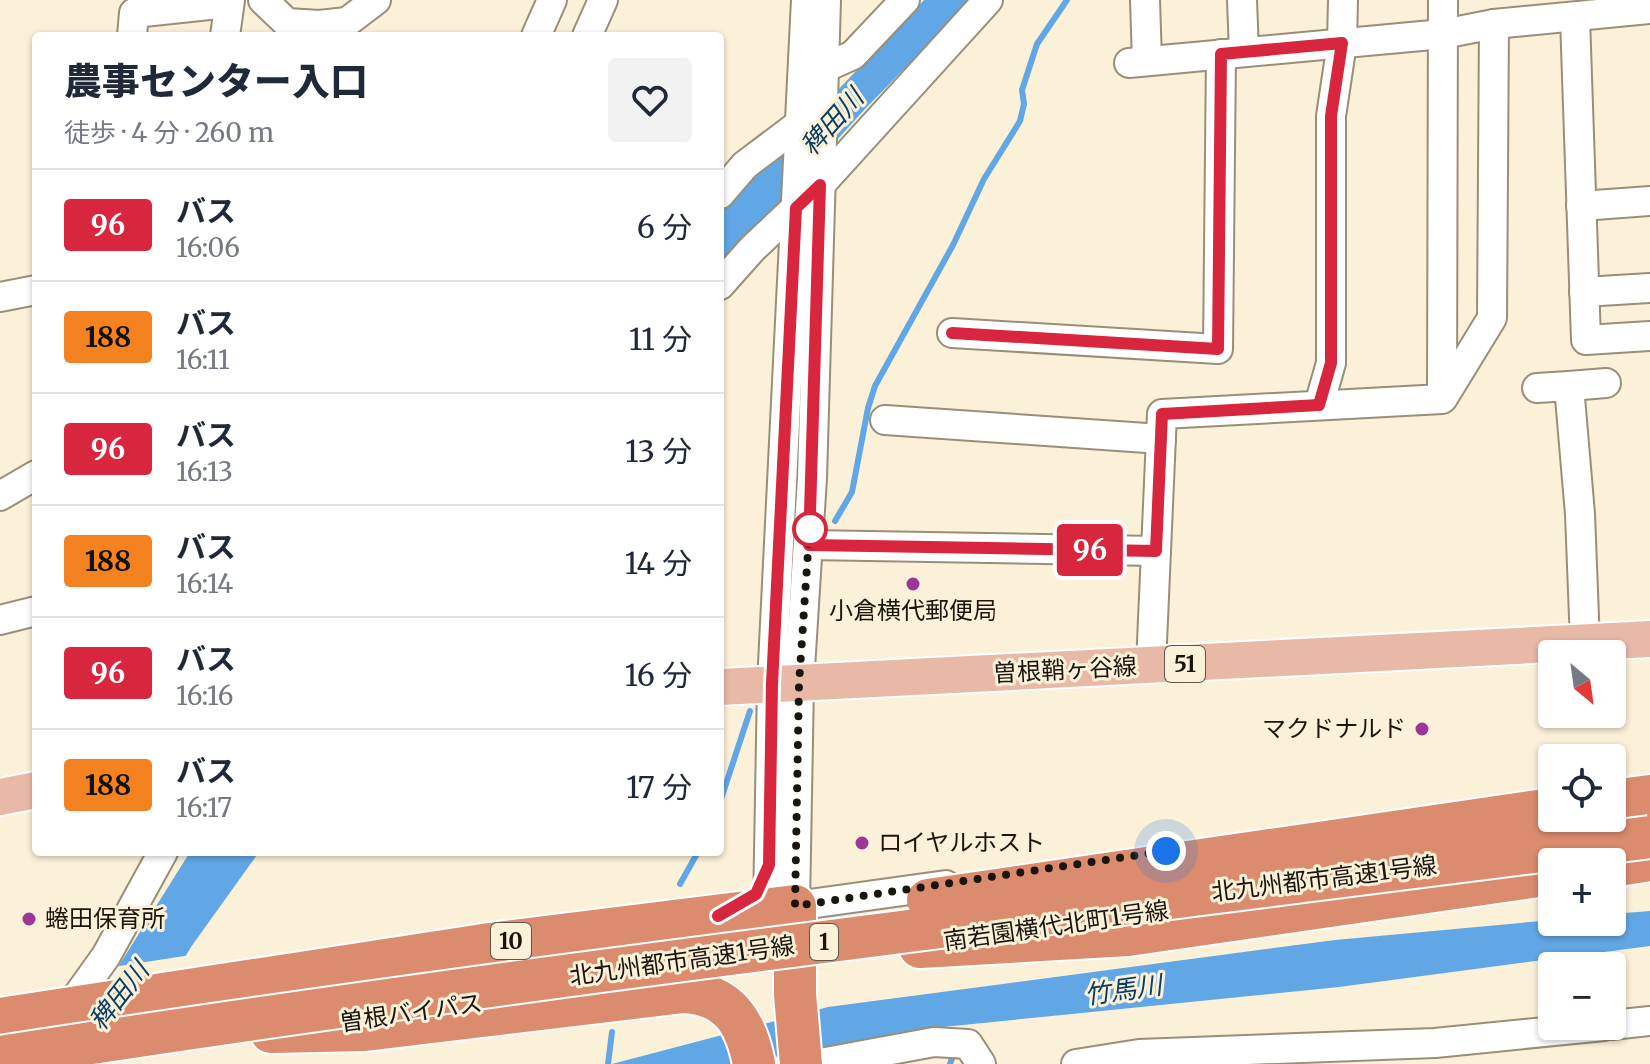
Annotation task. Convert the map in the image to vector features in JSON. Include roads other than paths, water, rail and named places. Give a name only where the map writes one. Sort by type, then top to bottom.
[{"type":"highway","points":[[1626,799],[1650,796]]},
{"type":"highway","name":"北九州都市高速1号線","points":[[0,1030],[813,918],[1538,811]]},
{"type":"highway","points":[[952,884],[1127,886],[1650,817]]},
{"type":"highway","name":"北九州都市高速1号線","points":[[0,1057],[815,943],[1650,837]]},
{"type":"highway","points":[[1626,864],[1650,860]]},
{"type":"highway","points":[[891,948],[1128,935],[1538,876]]},
{"type":"highway","name":"曽根バイパス","points":[[0,1019],[490,944],[718,916],[780,1008]]},
{"type":"highway","name":"曽根バイパス","points":[[228,983],[493,973],[746,942],[780,1008]]},
{"type":"highway","points":[[271,1032],[365,1030],[683,992],[780,1008]]},
{"type":"highway","name":"曽根バイパス","points":[[54,1064],[271,1032],[780,1008]]},
{"type":"main road","name":"曽根鞘ヶ谷線","points":[[1626,640],[1650,639]]},
{"type":"main road","name":"曽根鞘ヶ谷線","points":[[724,687],[1538,645]]},
{"type":"main road","points":[[0,797],[32,791]]},
{"type":"street","points":[[263,0],[287,23],[319,25],[347,32],[376,0]]},
{"type":"street","points":[[538,32],[552,0]]},
{"type":"street","points":[[589,32],[603,0]]},
{"type":"street","points":[[806,0],[813,98]]},
{"type":"street","points":[[780,1008],[769,865],[786,684],[809,545],[805,202],[813,98],[826,0]]},
{"type":"street","points":[[724,189],[905,0]]},
{"type":"street","points":[[724,280],[752,249],[805,202],[988,0]]},
{"type":"street","points":[[1145,0],[1138,62],[1443,34],[1494,24],[1650,9]]},
{"type":"street","points":[[952,333],[1218,349],[1233,53],[1242,0]]},
{"type":"street","points":[[1319,405],[1331,363],[1331,116],[1342,43],[1343,0]]},
{"type":"street","points":[[1442,399],[1443,0]]},
{"type":"street","points":[[132,32],[134,13],[229,1],[225,32]]},
{"type":"street","points":[[1575,18],[1586,340],[1650,336]]},
{"type":"street","points":[[1442,399],[1492,318],[1494,24]]},
{"type":"street","points":[[1581,206],[1650,201]]},
{"type":"street","points":[[780,1008],[786,684],[805,277]]},
{"type":"street","points":[[1584,292],[1650,288]]},
{"type":"street","points":[[0,297],[32,291]]},
{"type":"street","points":[[1537,388],[1606,383]]},
{"type":"street","points":[[1569,386],[1580,514],[1585,640]]},
{"type":"street","points":[[1151,665],[1162,414],[1442,399]]},
{"type":"street","points":[[885,420],[1161,439]]},
{"type":"street","points":[[0,496],[32,477]]},
{"type":"street","points":[[809,545],[1156,551]]},
{"type":"street","points":[[0,620],[32,612]]},
{"type":"street","points":[[1626,789],[1650,786]]},
{"type":"street","points":[[780,1008],[952,884],[1442,810],[1538,799]]},
{"type":"street","name":"南若園横代北町1号線","points":[[780,1008],[891,948],[1650,846]]},
{"type":"street","points":[[73,1008],[106,956],[161,856]]},
{"type":"street","points":[[718,916],[756,894],[769,865]]},
{"type":"street","points":[[780,1008],[934,1042],[968,1044],[981,1064]]},
{"type":"street","points":[[1626,1024],[1650,1021]]},
{"type":"street","points":[[1076,1064],[1139,1054],[1435,1054],[1513,1050],[1551,1040]]},
{"type":"water","name":"稗田川","points":[[924,0],[971,0],[865,109],[724,265],[724,209]]},
{"type":"water","name":"稗田川","points":[[187,856],[256,856],[191,947],[121,1064],[108,983]]},
{"type":"water","name":"竹馬川","points":[[1650,911],[1650,946],[1604,952],[1538,952],[1538,961],[1339,987],[933,1028],[736,1064],[612,1064],[828,1007],[1335,940],[1538,921],[1538,936],[1626,936],[1626,913]]},
{"type":"waterway","points":[[835,521],[852,492],[875,386],[953,245],[984,179],[1020,121],[1024,104],[1022,90],[1037,44],[1067,0]]},
{"type":"waterway","points":[[724,790],[750,711]]},
{"type":"waterway","points":[[680,884],[696,856]]},
{"type":"waterway","points":[[608,1064],[612,1032]]},
{"type":"waterway","points":[[950,1064],[955,1050]]},
{"type":"place","name":"小倉横代郵便局","points":[[913,584]]},
{"type":"place","name":"マクドナルド","points":[[1422,729]]},
{"type":"place","name":"ロイヤルホスト","points":[[862,843]]},
{"type":"place","name":"蜷田保育所","points":[[29,919]]}]
